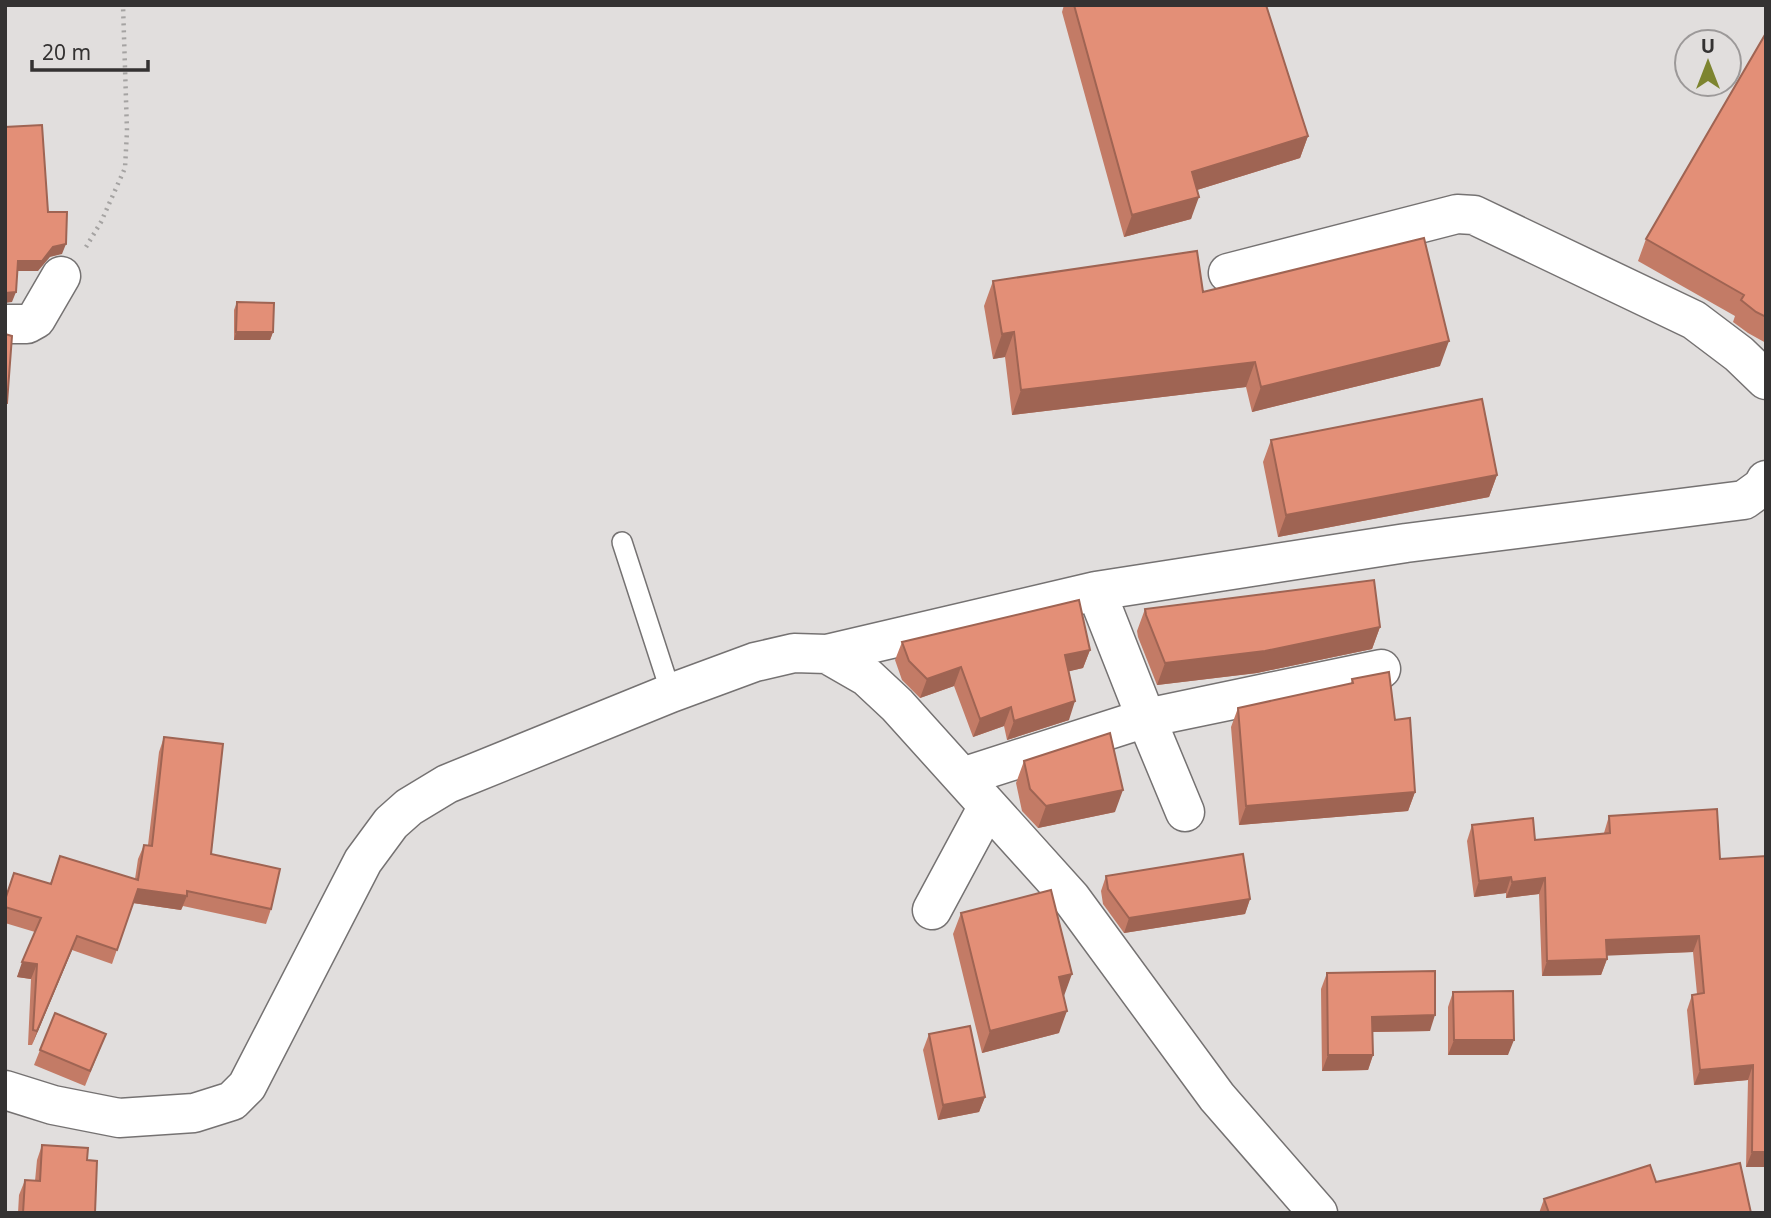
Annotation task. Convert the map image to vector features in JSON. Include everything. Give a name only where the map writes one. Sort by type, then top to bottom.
[{"type":"street","points":[[1228,273],[1457,214],[1474,215],[1694,320],[1739,354],[1766,380]]},
{"type":"street","points":[[5,324],[27,324],[36,319],[61,276]]},
{"type":"street","points":[[5,1090],[53,1105],[119,1118],[194,1113],[232,1101],[247,1086],[363,861],[391,823],[409,807],[447,784],[671,693],[768,659],[794,653],[827,654],[1096,591],[1406,543],[1744,500],[1766,480]]},
{"type":"street","points":[[1096,591],[1185,812]]},
{"type":"street","points":[[827,654],[867,677],[897,705],[1071,898],[1217,1097],[1318,1213]]},
{"type":"street","points":[[962,777],[1146,718],[1381,669]]},
{"type":"street","points":[[932,910],[988,806]]},
{"type":"lane","points":[[622,542],[671,693]]},
{"type":"path","points":[[61,276],[87,245],[101,222],[125,168],[127,131],[123,5]]},
{"type":"building","points":[[1074,5],[1266,5],[1308,136],[1192,172],[1199,197],[1132,215]]},
{"type":"building","points":[[1766,33],[1766,317],[1741,300],[1744,295],[1646,239],[1728,98],[1743,98],[1743,72]]},
{"type":"building","points":[[42,125],[48,212],[67,212],[66,244],[53,247],[42,261],[18,261],[16,292],[5,293],[5,127]]},
{"type":"building","points":[[1424,238],[1449,341],[1261,387],[1255,362],[1021,390],[1014,332],[1002,334],[993,281],[1197,251],[1203,292]]},
{"type":"building","points":[[237,302],[274,303],[273,332],[236,332]]},
{"type":"building","points":[[5,334],[12,336],[7,403],[5,403]]},
{"type":"building","points":[[1482,399],[1497,475],[1286,515],[1271,440]]},
{"type":"building","points":[[1374,580],[1380,627],[1265,651],[1165,663],[1145,609]]},
{"type":"building","points":[[1079,600],[1090,650],[1065,655],[1075,701],[1014,721],[1011,707],[980,719],[961,667],[927,679],[909,661],[902,642]]},
{"type":"building","points":[[1389,672],[1395,720],[1410,718],[1415,792],[1246,806],[1238,708],[1353,683],[1352,679]]},
{"type":"building","points":[[1110,733],[1123,790],[1046,806],[1030,789],[1024,761]]},
{"type":"building","points":[[164,737],[223,744],[211,854],[280,869],[271,909],[187,891],[187,896],[138,889],[117,950],[77,936],[37,1031],[33,1030],[37,964],[22,962],[41,918],[5,907],[14,873],[51,884],[60,856],[138,880],[144,845],[152,846]]},
{"type":"building","points":[[1717,809],[1720,859],[1766,856],[1766,1152],[1752,1152],[1753,1065],[1700,1070],[1692,995],[1704,993],[1699,936],[1606,940],[1607,959],[1547,961],[1545,878],[1512,882],[1511,877],[1479,881],[1472,825],[1533,818],[1535,840],[1610,833],[1609,816]]},
{"type":"building","points":[[1243,854],[1250,899],[1129,918],[1108,889],[1106,876]]},
{"type":"building","points":[[1051,890],[1072,974],[1059,977],[1067,1011],[990,1031],[961,913]]},
{"type":"building","points":[[1435,971],[1435,1015],[1372,1017],[1373,1055],[1328,1055],[1327,973]]},
{"type":"building","points":[[1513,991],[1514,1040],[1454,1040],[1453,992]]},
{"type":"building","points":[[55,1013],[106,1034],[90,1071],[40,1050]]},
{"type":"building","points":[[970,1026],[985,1097],[943,1105],[929,1034]]},
{"type":"building","points":[[42,1145],[88,1148],[87,1160],[97,1161],[95,1213],[23,1213],[25,1180],[40,1181]]},
{"type":"building","points":[[1740,1163],[1751,1213],[1549,1213],[1544,1199],[1650,1165],[1656,1182]]}]
